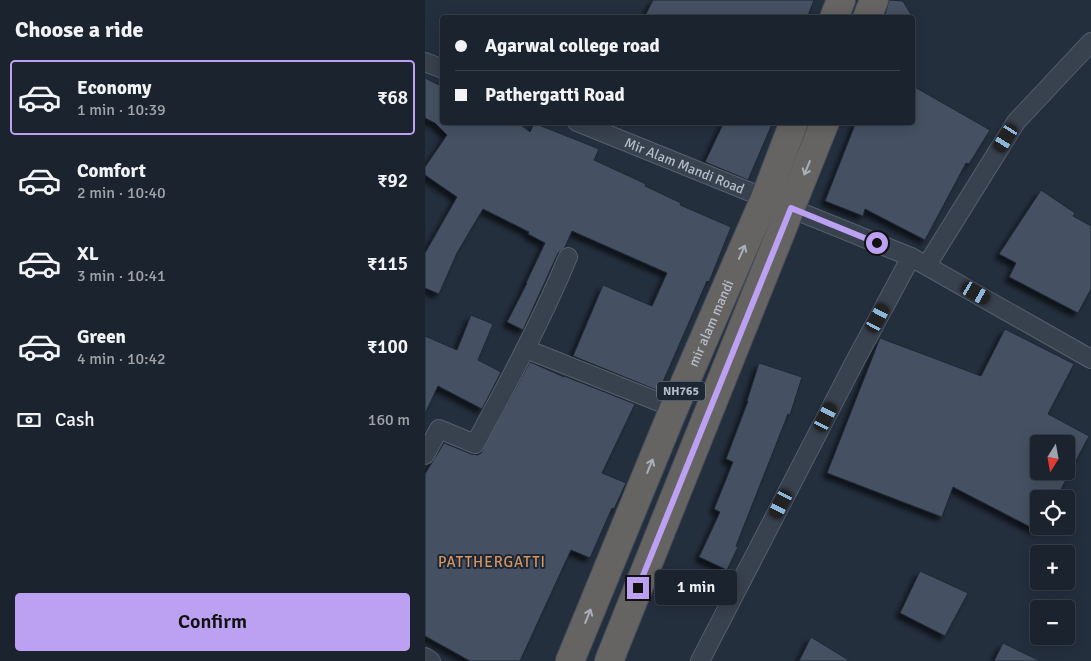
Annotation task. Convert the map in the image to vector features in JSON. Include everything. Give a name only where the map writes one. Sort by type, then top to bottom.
[{"type":"highway","points":[[835,15],[841,0]]},
{"type":"highway","points":[[868,15],[874,0]]},
{"type":"highway","name":"mir alam mandi","points":[[570,661],[674,408],[765,198],[793,125]]},
{"type":"highway","name":"NH765","points":[[609,661],[824,125]]},
{"type":"street","points":[[700,661],[853,365],[919,261],[1016,122],[1091,42]]},
{"type":"street","points":[[425,62],[440,68]]},
{"type":"street","name":"Mir Alam Mandi Road","points":[[584,125],[765,198]]},
{"type":"street","points":[[791,208],[919,261],[1091,359]]},
{"type":"street","points":[[425,455],[439,429],[475,444],[526,349],[552,296],[568,257]]},
{"type":"street","points":[[526,349],[674,408]]},
{"type":"street","points":[[425,658],[431,661]]},
{"type":"building","points":[[653,0],[814,0],[808,15],[646,15]]},
{"type":"building","points":[[889,0],[903,1],[911,15],[885,15]]},
{"type":"building","points":[[425,78],[440,86],[440,125],[521,125],[530,132],[533,125],[539,125],[599,149],[594,160],[646,184],[645,186],[681,203],[680,205],[731,227],[709,282],[707,281],[659,391],[573,356],[603,285],[652,306],[667,273],[572,231],[565,247],[558,253],[523,330],[507,322],[545,243],[528,234],[529,232],[483,209],[457,253],[439,294],[425,288],[425,253],[457,197],[425,175],[425,167],[447,135],[435,123],[425,118]]},
{"type":"building","points":[[915,87],[990,130],[969,164],[966,163],[925,240],[865,209],[863,216],[825,201],[855,125],[915,125]]},
{"type":"building","points":[[723,125],[772,125],[748,180],[705,162]]},
{"type":"building","points":[[1041,190],[1075,213],[1073,216],[1091,226],[1091,289],[1078,313],[1009,277],[1016,263],[999,254]]},
{"type":"building","points":[[471,315],[493,324],[478,360],[501,372],[482,409],[438,386],[425,414],[425,336],[457,350]]},
{"type":"building","points":[[1005,329],[1074,364],[1048,414],[1089,436],[1075,463],[1075,435],[1030,435],[1030,480],[1066,480],[1061,490],[1030,490],[1030,527],[953,487],[942,517],[827,473],[880,338],[981,376]]},
{"type":"building","points":[[530,362],[635,404],[602,473],[626,483],[614,509],[612,508],[590,558],[571,550],[520,661],[470,661],[425,636],[425,474],[444,443],[471,454],[478,455],[481,453]]},
{"type":"building","points":[[759,363],[802,377],[790,415],[788,414],[736,546],[738,547],[727,570],[699,557],[720,512],[714,509],[733,462],[726,459],[748,401]]},
{"type":"building","points":[[920,571],[968,593],[945,636],[900,613]]},
{"type":"building","points":[[811,637],[850,661],[799,661]]},
{"type":"building","points":[[1003,643],[1040,661],[994,661]]},
{"type":"district","name":"PATTHERGATTI","points":[[492,562]]},
{"type":"route","points":[[638,588],[791,208],[877,243]]}]
